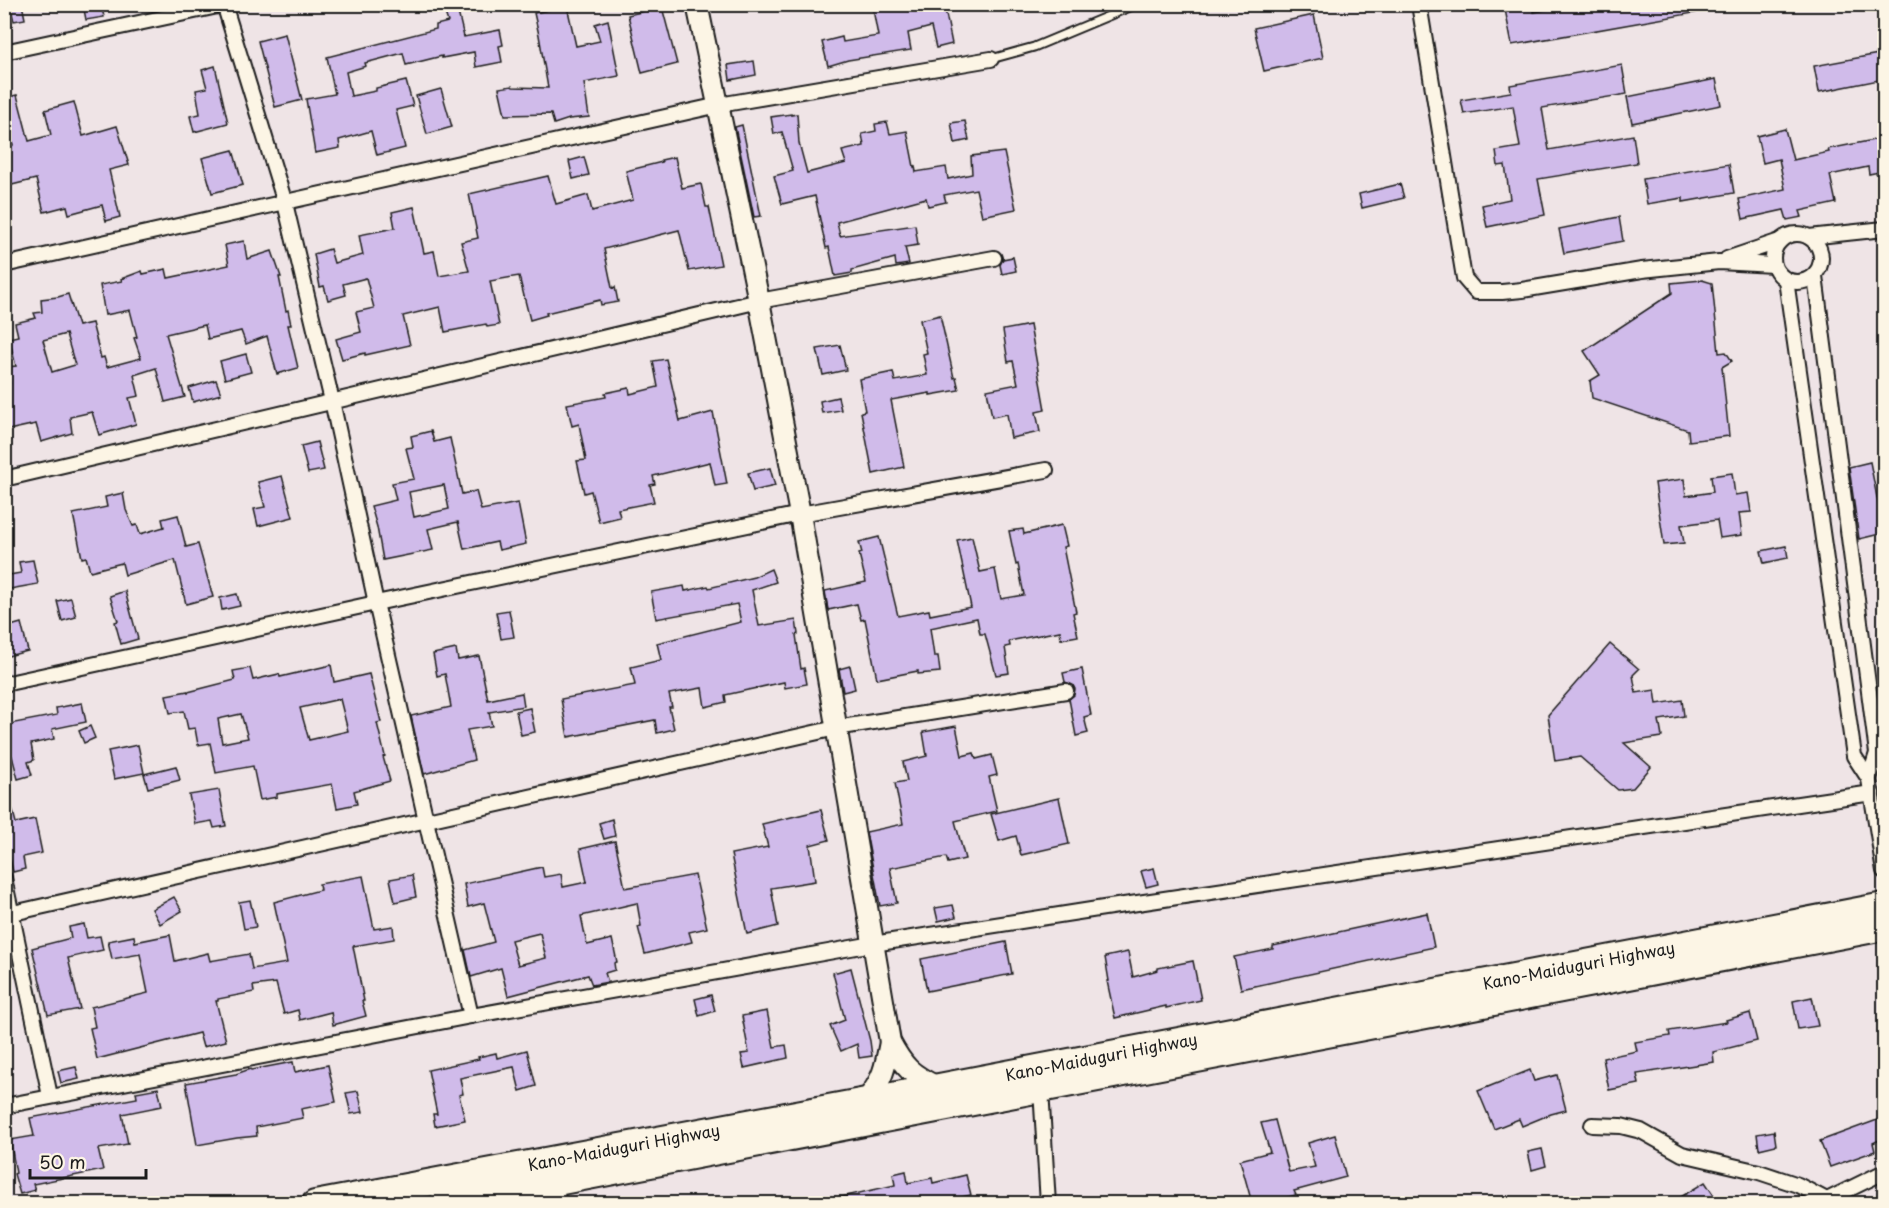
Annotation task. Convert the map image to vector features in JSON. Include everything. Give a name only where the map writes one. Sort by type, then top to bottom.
[{"type":"highway","name":"Kano-Maiduguri Highway","points":[[315,1203],[555,1182],[866,1101],[1884,906]]},
{"type":"highway","name":"Kano-Maiduguri Highway","points":[[442,1203],[1884,927]]},
{"type":"street","points":[[697,4],[759,301],[800,514],[890,1042],[901,1062],[917,1077],[937,1087]]},
{"type":"street","points":[[1419,4],[1464,278],[1476,292],[1512,291],[1642,270],[1719,262],[1773,265]]},
{"type":"street","points":[[4,52],[225,5],[285,203],[332,400],[471,1016]]},
{"type":"street","points":[[4,265],[719,105],[991,58]]},
{"type":"street","points":[[1719,262],[1794,234],[1809,237],[1884,229]]},
{"type":"street","points":[[1809,237],[1815,241],[1822,255],[1822,263],[1815,276],[1877,753],[1869,778]]},
{"type":"street","points":[[1780,240],[1773,252],[1773,265],[1780,276],[1786,280],[1801,282],[1815,276]]},
{"type":"street","points":[[4,479],[759,301],[994,258]]},
{"type":"street","points":[[1786,280],[1854,756],[1869,778],[1884,870]]},
{"type":"street","points":[[4,684],[800,514],[1046,470]]},
{"type":"street","points":[[13,913],[836,728],[1066,691]]},
{"type":"street","points":[[4,1106],[471,1016],[873,945],[1115,906],[1872,794]]},
{"type":"street","points":[[4,878],[50,1096]]},
{"type":"street","points":[[866,1101],[879,1085],[885,1069],[890,1042]]},
{"type":"street","points":[[1041,1089],[1048,1203]]},
{"type":"street","points":[[1592,1125],[1621,1126],[1641,1131],[1682,1154],[1759,1172],[1798,1185],[1831,1202],[1884,1172]]},
{"type":"lane","points":[[991,58],[1034,47],[1137,4]]},
{"type":"building","points":[[9,4],[22,4],[25,19],[14,21]]},
{"type":"building","points":[[83,4],[101,4],[104,17],[86,20]]},
{"type":"building","points":[[442,4],[456,4],[464,37],[500,30],[503,45],[499,46],[502,62],[476,67],[474,52],[442,58],[442,56],[406,65],[403,53],[365,63],[366,66],[346,72],[351,96],[406,81],[413,106],[396,110],[405,148],[377,155],[371,131],[339,140],[340,148],[315,153],[306,99],[335,94],[327,57],[436,29],[436,25],[448,22]]},
{"type":"building","points":[[872,4],[944,4],[952,44],[936,48],[931,27],[908,33],[911,50],[848,60],[828,66],[822,42],[842,37],[843,42],[878,36]]},
{"type":"building","points":[[1504,4],[1533,4],[1534,12],[1578,4],[1704,4],[1705,11],[1512,45]]},
{"type":"building","points":[[567,6],[576,46],[600,41],[595,24],[608,20],[619,76],[584,83],[589,117],[569,119],[554,124],[551,114],[505,115],[499,88],[512,86],[548,88],[534,13]]},
{"type":"building","points":[[662,7],[677,64],[642,73],[628,15]]},
{"type":"building","points":[[1314,15],[1323,58],[1264,71],[1254,28]]},
{"type":"building","points":[[285,34],[302,100],[275,107],[258,41]]},
{"type":"building","points":[[1884,53],[1884,79],[1819,92],[1814,66]]},
{"type":"building","points":[[754,61],[756,75],[730,80],[728,65]]},
{"type":"building","points":[[1622,65],[1627,94],[1542,108],[1549,150],[1633,135],[1637,163],[1538,179],[1545,215],[1487,227],[1482,205],[1510,199],[1505,165],[1498,166],[1496,151],[1520,147],[1513,106],[1464,114],[1461,100],[1511,92],[1510,85]]},
{"type":"building","points":[[215,66],[228,123],[194,132],[190,116],[200,114],[196,90],[207,88],[202,70]]},
{"type":"building","points":[[1716,79],[1721,105],[1632,123],[1627,97]]},
{"type":"building","points":[[441,89],[452,127],[427,134],[416,96]]},
{"type":"building","points":[[17,95],[29,141],[51,135],[45,110],[74,102],[83,136],[117,126],[129,165],[109,170],[120,217],[106,221],[102,205],[69,214],[67,206],[44,212],[36,179],[4,187],[4,147],[13,145],[4,112],[4,98]]},
{"type":"building","points":[[797,114],[799,143],[807,173],[846,163],[842,151],[864,146],[862,134],[876,131],[875,124],[887,122],[890,134],[907,131],[916,172],[946,167],[948,179],[972,174],[971,156],[1004,152],[1016,209],[982,216],[976,189],[944,195],[946,202],[928,206],[926,198],[837,222],[840,236],[915,225],[918,245],[905,247],[909,264],[896,266],[895,258],[852,270],[852,273],[835,276],[829,247],[826,248],[815,196],[782,204],[774,176],[793,171],[782,132],[774,134],[771,117]]},
{"type":"building","points":[[965,121],[969,140],[955,143],[951,123]]},
{"type":"building","points":[[742,125],[761,216],[754,217],[735,127]]},
{"type":"building","points":[[1785,129],[1793,160],[1829,152],[1828,149],[1884,138],[1884,171],[1869,174],[1868,167],[1830,175],[1836,203],[1800,211],[1802,217],[1787,220],[1784,210],[1743,219],[1739,199],[1785,189],[1779,159],[1763,163],[1757,136]]},
{"type":"building","points":[[233,150],[243,185],[212,193],[202,158]]},
{"type":"building","points":[[584,157],[589,175],[573,179],[569,161]]},
{"type":"building","points":[[675,157],[682,188],[701,184],[706,207],[709,207],[721,265],[689,271],[679,230],[604,249],[612,288],[615,287],[618,302],[601,305],[600,300],[546,313],[547,315],[530,320],[519,276],[490,281],[499,325],[487,327],[486,324],[445,332],[440,307],[403,316],[410,345],[342,359],[336,339],[361,332],[356,312],[374,308],[366,278],[343,284],[346,295],[328,300],[324,286],[320,287],[314,254],[330,249],[334,263],[363,255],[359,235],[395,228],[392,212],[414,207],[424,253],[434,251],[439,276],[469,271],[461,242],[478,238],[469,194],[548,176],[556,204],[588,195],[592,211],[633,200],[626,171]]},
{"type":"building","points":[[1729,164],[1734,193],[1683,202],[1683,198],[1647,204],[1643,179]]},
{"type":"building","points":[[1400,184],[1404,198],[1362,208],[1359,194]]},
{"type":"building","points":[[1619,217],[1623,241],[1564,253],[1559,229]]},
{"type":"building","points":[[244,241],[247,259],[272,251],[281,277],[279,277],[286,311],[288,310],[291,325],[288,325],[298,368],[277,374],[267,336],[246,344],[241,331],[208,339],[205,325],[166,334],[185,397],[165,402],[156,368],[134,375],[139,396],[129,398],[136,424],[99,435],[92,412],[70,417],[72,433],[41,442],[36,424],[4,431],[4,386],[10,384],[7,367],[16,366],[9,338],[18,336],[15,323],[36,318],[34,313],[42,312],[41,299],[68,294],[78,326],[92,323],[101,358],[104,357],[107,367],[141,358],[134,338],[137,337],[130,310],[105,315],[100,285],[122,281],[121,279],[142,271],[143,274],[166,269],[168,278],[229,265],[225,245]],"holes":[[[66,334],[75,365],[52,372],[43,340]]]},
{"type":"building","points":[[1013,257],[1016,271],[1002,274],[1000,265],[1003,259]]},
{"type":"building","points":[[1702,280],[1712,283],[1719,353],[1726,352],[1732,361],[1722,367],[1729,436],[1689,441],[1688,430],[1592,398],[1590,381],[1600,375],[1584,351],[1672,293],[1671,283]]},
{"type":"building","points":[[940,315],[954,378],[956,377],[959,390],[891,400],[904,467],[873,474],[861,412],[865,411],[859,379],[893,372],[895,381],[927,375],[923,354],[927,353],[920,320]]},
{"type":"building","points":[[1030,325],[1045,410],[1036,412],[1040,432],[1011,438],[1007,414],[992,417],[987,390],[1018,384],[1013,361],[1008,362],[1003,330]]},
{"type":"building","points":[[840,345],[846,370],[823,375],[817,349]]},
{"type":"building","points":[[246,354],[251,372],[225,379],[220,361]]},
{"type":"building","points":[[666,359],[680,421],[713,412],[727,484],[715,486],[710,462],[653,476],[655,484],[650,485],[654,502],[618,509],[620,517],[599,522],[591,491],[584,493],[577,461],[586,460],[579,424],[572,426],[567,404],[606,397],[605,393],[629,388],[630,394],[658,387],[653,361]]},
{"type":"building","points":[[216,380],[221,394],[193,402],[189,388]]},
{"type":"building","points":[[838,397],[841,410],[822,413],[820,401]]},
{"type":"building","points":[[431,431],[434,442],[450,438],[462,494],[476,491],[481,510],[518,503],[526,544],[499,550],[497,542],[464,549],[458,522],[428,529],[433,550],[383,560],[371,506],[396,500],[392,483],[414,479],[406,448],[413,447],[411,436]],"holes":[[[444,485],[449,509],[414,517],[409,492]]]},
{"type":"building","points":[[317,442],[324,470],[308,473],[301,446]]},
{"type":"building","points":[[1870,462],[1884,533],[1859,539],[1849,467]]},
{"type":"building","points":[[770,468],[775,486],[753,491],[748,473]]},
{"type":"building","points":[[1732,473],[1735,495],[1748,493],[1751,512],[1739,513],[1742,535],[1720,538],[1717,520],[1681,525],[1684,543],[1664,545],[1655,483],[1684,479],[1686,496],[1713,492],[1711,476]]},
{"type":"building","points":[[282,476],[293,517],[258,526],[254,509],[265,507],[258,482]]},
{"type":"building","points":[[123,493],[126,510],[133,526],[137,525],[140,534],[164,527],[162,519],[178,515],[186,547],[198,544],[213,597],[186,604],[175,560],[125,575],[122,563],[90,571],[86,557],[82,558],[73,514],[107,507],[105,497]]},
{"type":"building","points":[[1062,525],[1067,546],[1063,547],[1076,612],[1073,613],[1078,636],[1061,639],[1060,631],[1009,641],[1010,646],[1005,647],[1009,673],[996,675],[985,634],[980,634],[977,618],[930,628],[934,656],[938,656],[940,672],[918,674],[918,671],[877,679],[865,619],[861,620],[857,604],[828,610],[825,591],[866,582],[859,554],[862,553],[859,542],[879,537],[898,616],[929,610],[930,615],[971,607],[957,540],[972,537],[980,572],[995,569],[1001,599],[1024,595],[1009,531],[1023,529],[1024,534]]},
{"type":"building","points":[[1786,546],[1788,558],[1764,563],[1761,551]]},
{"type":"building","points":[[33,560],[38,584],[4,590],[4,576],[21,573],[19,562]]},
{"type":"building","points":[[771,569],[776,582],[752,590],[759,626],[796,620],[801,669],[804,668],[807,684],[785,688],[784,682],[725,695],[726,702],[705,707],[702,688],[669,694],[672,707],[669,707],[674,729],[657,733],[655,720],[568,737],[561,699],[635,685],[631,667],[661,660],[657,643],[741,622],[737,604],[656,619],[651,592],[684,586],[685,591],[708,586],[709,588],[754,577]]},
{"type":"building","points":[[125,591],[138,639],[121,644],[115,622],[118,621],[110,596]]},
{"type":"building","points":[[237,594],[240,606],[222,610],[220,598]]},
{"type":"building","points":[[71,598],[76,617],[62,621],[57,601]]},
{"type":"building","points":[[509,610],[514,637],[501,639],[496,612]]},
{"type":"building","points":[[21,623],[28,651],[4,657],[4,628]]},
{"type":"building","points":[[1610,644],[1639,669],[1633,675],[1636,693],[1655,690],[1657,704],[1682,700],[1684,716],[1659,720],[1662,737],[1624,743],[1651,767],[1633,788],[1618,790],[1580,757],[1555,761],[1548,715]]},
{"type":"building","points":[[456,649],[458,660],[479,656],[488,700],[522,693],[524,706],[489,712],[492,726],[467,730],[474,760],[424,774],[411,716],[451,707],[445,674],[437,676],[433,654]]},
{"type":"building","points":[[331,665],[334,682],[369,674],[381,722],[377,723],[390,781],[354,791],[357,804],[337,808],[332,784],[277,794],[277,797],[260,800],[253,766],[216,773],[210,743],[198,745],[195,728],[188,729],[184,711],[170,713],[166,695],[235,680],[233,671],[250,668],[253,680],[279,674],[280,677]],"holes":[[[340,699],[348,731],[309,740],[300,708]],[[241,714],[248,738],[222,743],[218,719]]]},
{"type":"building","points":[[850,666],[855,689],[843,692],[839,669]]},
{"type":"building","points":[[1082,669],[1091,715],[1084,717],[1088,733],[1076,736],[1069,699],[1074,695],[1075,689],[1073,685],[1065,682],[1063,673]]},
{"type":"building","points":[[82,703],[86,722],[52,729],[54,739],[31,744],[34,760],[28,762],[32,775],[18,779],[12,756],[4,757],[4,725],[57,715],[56,708]]},
{"type":"building","points":[[530,708],[535,732],[521,735],[516,711]]},
{"type":"building","points":[[90,726],[95,738],[84,743],[79,731]]},
{"type":"building","points":[[956,726],[962,756],[974,753],[976,759],[992,755],[997,775],[989,777],[997,811],[955,821],[965,859],[948,863],[946,857],[890,868],[897,903],[880,906],[866,832],[903,824],[895,783],[907,781],[903,762],[927,756],[923,732]]},
{"type":"building","points":[[138,745],[144,773],[114,779],[108,751]]},
{"type":"building","points":[[176,766],[180,780],[148,788],[144,774]]},
{"type":"building","points":[[219,790],[226,826],[214,828],[212,821],[195,824],[189,795]]},
{"type":"building","points":[[4,796],[9,796],[16,823],[35,819],[42,853],[23,857],[25,869],[13,872],[4,832]]},
{"type":"building","points":[[1059,798],[1069,844],[1021,855],[1016,836],[999,841],[991,814]]},
{"type":"building","points":[[821,810],[829,840],[810,845],[815,881],[771,888],[778,926],[747,934],[731,854],[768,847],[762,824]]},
{"type":"building","points":[[612,819],[615,836],[604,839],[599,823]]},
{"type":"building","points":[[615,841],[625,888],[695,875],[707,928],[689,932],[692,942],[645,954],[638,927],[641,926],[637,903],[581,916],[587,945],[612,939],[617,962],[614,963],[615,970],[605,973],[608,982],[592,985],[588,975],[508,996],[501,968],[471,977],[465,950],[494,942],[484,903],[468,907],[464,884],[542,867],[544,877],[561,874],[563,887],[587,882],[580,849]],"holes":[[[540,933],[546,958],[518,965],[511,940]]]},
{"type":"building","points":[[1154,868],[1158,884],[1146,887],[1141,871]]},
{"type":"building","points":[[412,875],[416,897],[395,902],[390,879]]},
{"type":"building","points":[[363,876],[374,929],[393,926],[394,939],[353,946],[366,1016],[333,1025],[331,1012],[300,1020],[298,1010],[284,1014],[276,983],[253,986],[254,992],[216,1001],[226,1041],[203,1047],[199,1033],[97,1059],[90,1028],[95,1027],[91,1007],[148,993],[140,954],[112,959],[108,941],[134,936],[135,942],[170,935],[175,961],[208,953],[210,961],[249,954],[252,969],[287,963],[274,902],[320,890],[319,884]]},
{"type":"building","points":[[174,897],[182,911],[160,924],[152,909]]},
{"type":"building","points":[[250,900],[256,927],[244,929],[239,902]]},
{"type":"building","points":[[953,905],[956,917],[938,921],[935,908]]},
{"type":"building","points":[[1427,913],[1434,947],[1241,989],[1234,957],[1273,949],[1273,946]]},
{"type":"building","points":[[84,924],[87,938],[100,936],[103,950],[68,958],[80,1009],[48,1015],[32,948],[71,938],[69,927]]},
{"type":"building","points":[[1006,942],[1012,974],[927,991],[921,959]]},
{"type":"building","points":[[1128,952],[1133,977],[1158,970],[1158,968],[1193,961],[1201,1000],[1115,1018],[1107,981],[1109,981],[1105,957]]},
{"type":"building","points":[[851,968],[872,1056],[859,1058],[857,1044],[841,1051],[830,1026],[845,1020],[833,973]]},
{"type":"building","points":[[711,995],[715,1011],[699,1016],[695,999]]},
{"type":"building","points":[[1812,997],[1818,1026],[1798,1029],[1793,1001]]},
{"type":"building","points":[[767,1011],[774,1047],[786,1045],[788,1058],[744,1068],[741,1054],[749,1053],[742,1016]]},
{"type":"building","points":[[1750,1013],[1757,1041],[1713,1052],[1714,1062],[1637,1074],[1639,1084],[1609,1090],[1603,1058],[1637,1051],[1635,1042],[1670,1036],[1669,1031],[1727,1022],[1726,1020]]},
{"type":"building","points":[[527,1050],[536,1086],[520,1091],[514,1067],[460,1078],[463,1094],[459,1095],[465,1120],[435,1126],[433,1114],[437,1114],[428,1070],[496,1053],[497,1058]]},
{"type":"building","points":[[293,1062],[295,1072],[328,1065],[336,1102],[301,1109],[303,1118],[256,1127],[257,1136],[197,1145],[186,1083]]},
{"type":"building","points":[[76,1067],[79,1079],[61,1083],[58,1071]]},
{"type":"building","points":[[1530,1070],[1534,1081],[1557,1075],[1566,1110],[1522,1126],[1519,1119],[1494,1129],[1478,1091]]},
{"type":"building","points":[[158,1088],[162,1106],[122,1114],[128,1144],[98,1149],[103,1170],[33,1184],[35,1190],[20,1194],[14,1174],[16,1173],[10,1140],[34,1136],[30,1118],[137,1098],[136,1092]]},
{"type":"building","points":[[358,1091],[363,1112],[351,1114],[346,1093]]},
{"type":"building","points":[[1880,1119],[1884,1138],[1873,1143],[1875,1151],[1830,1167],[1820,1141]]},
{"type":"building","points":[[1275,1120],[1289,1172],[1315,1167],[1308,1143],[1335,1135],[1346,1177],[1294,1191],[1296,1195],[1266,1203],[1252,1203],[1240,1160],[1270,1152],[1261,1123]]},
{"type":"building","points":[[1774,1131],[1776,1145],[1759,1149],[1757,1134]]},
{"type":"building","points":[[1542,1149],[1546,1166],[1532,1170],[1528,1152]]},
{"type":"building","points":[[906,1171],[908,1183],[932,1178],[933,1183],[966,1175],[971,1195],[934,1203],[837,1203],[837,1198],[895,1185],[893,1174]]},
{"type":"building","points":[[1705,1182],[1719,1203],[1671,1203]]}]
